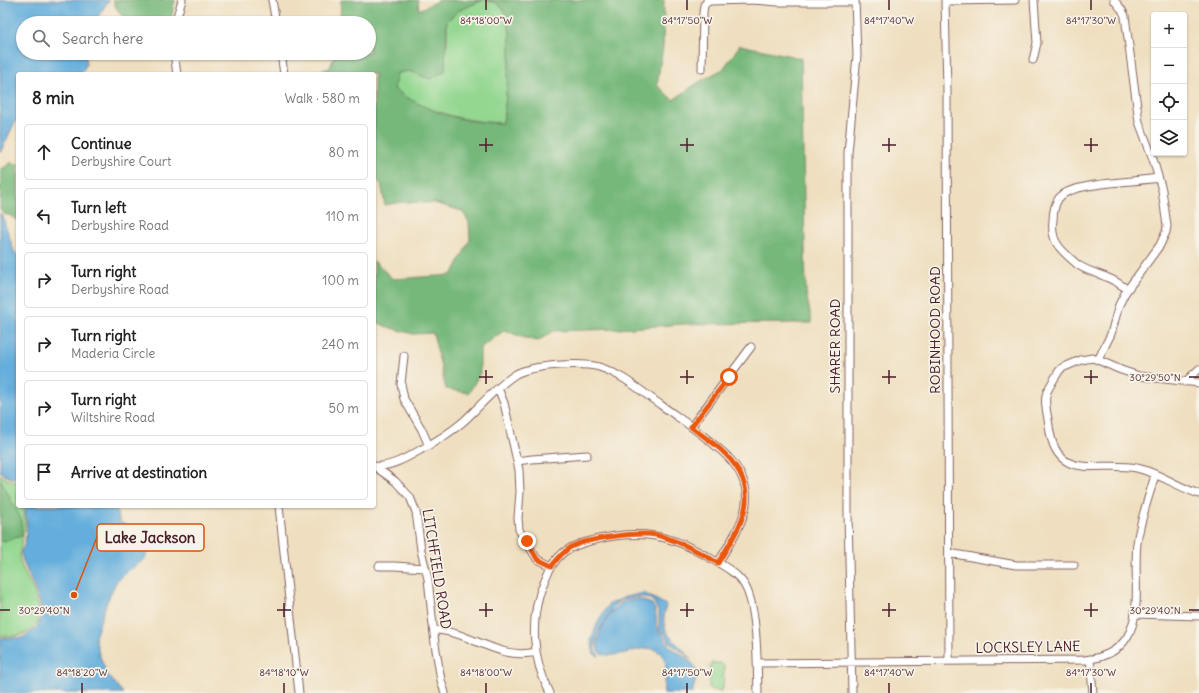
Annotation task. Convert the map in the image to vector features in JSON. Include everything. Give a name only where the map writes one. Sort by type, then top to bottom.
[{"type":"street","points":[[178,16],[182,0]]},
{"type":"street","points":[[272,0],[275,16]]},
{"type":"street","points":[[945,1],[1015,0]]},
{"type":"street","points":[[1033,60],[1038,44],[1034,0]]},
{"type":"street","points":[[1098,360],[1111,334],[1119,305],[1127,289],[1160,245],[1166,232],[1167,218],[1164,200],[1153,159],[1139,122],[1125,16],[1114,0]]},
{"type":"street","points":[[702,69],[703,13],[704,5],[708,1],[855,1]]},
{"type":"street","name":"SHARER ROAD","points":[[852,693],[848,513],[848,153],[856,69],[855,1]]},
{"type":"street","name":"ROBINHOOD ROAD","points":[[945,1],[947,98],[949,661]]},
{"type":"street","points":[[175,60],[177,72]]},
{"type":"street","points":[[281,60],[284,72]]},
{"type":"street","points":[[1127,289],[1118,283],[1080,266],[1063,251],[1053,236],[1052,228],[1054,210],[1060,198],[1066,193],[1112,182],[1158,178]]},
{"type":"street","points":[[691,427],[751,347]]},
{"type":"street","points":[[404,356],[401,384],[404,399],[422,430],[429,446]]},
{"type":"street","points":[[1199,383],[1139,376],[1098,360],[1087,358],[1065,365],[1059,371],[1047,392],[1046,402],[1050,430],[1055,450],[1065,461],[1081,466],[1138,468],[1199,494]]},
{"type":"street","points":[[376,466],[386,466],[429,446],[463,422],[508,379],[524,370],[569,365],[592,366],[608,370],[624,379],[720,449],[735,465],[743,479],[747,490],[742,520],[734,537],[718,563]]},
{"type":"street","points":[[1185,382],[1199,369]]},
{"type":"street","points":[[498,388],[504,403],[520,478],[518,518],[519,530],[537,559],[552,566]]},
{"type":"street","points":[[517,461],[587,455]]},
{"type":"street","name":"LITCHFIELD ROAD","points":[[376,467],[395,481],[412,501],[416,512],[421,550],[428,579],[441,680],[445,693]]},
{"type":"street","name":"LOCKSLEY LANE","points":[[757,663],[1090,659],[1108,653],[1122,644],[1130,633],[1136,614],[1137,545],[1139,532],[1156,475]]},
{"type":"street","points":[[279,508],[298,693]]},
{"type":"street","points":[[550,693],[536,652],[534,635],[535,611],[541,590],[552,566],[563,552],[575,545],[608,538],[642,534],[656,535],[676,541],[718,563],[740,579],[749,595],[755,639],[758,693]]},
{"type":"street","points":[[949,553],[1016,565],[1074,565]]},
{"type":"street","points":[[379,566],[425,568]]},
{"type":"street","points":[[1136,614],[1199,616]]},
{"type":"street","points":[[434,630],[454,632],[494,649],[509,653],[521,655],[536,652]]},
{"type":"street","points":[[1090,659],[1093,693]]},
{"type":"green space","points":[[113,0],[175,0],[172,16],[122,16],[117,10]]},
{"type":"green space","points":[[341,0],[418,0],[419,10],[439,0],[483,0],[458,11],[447,21],[445,71],[430,79],[409,71],[397,73],[394,89],[432,110],[446,115],[489,123],[503,123],[510,57],[510,32],[504,10],[495,2],[485,0],[664,0],[663,47],[657,85],[673,100],[699,82],[723,69],[740,45],[801,58],[806,292],[812,323],[683,324],[618,329],[553,331],[538,341],[521,337],[505,330],[480,348],[480,373],[469,393],[446,389],[433,333],[413,334],[387,327],[376,322],[376,263],[393,279],[452,275],[470,240],[469,222],[462,211],[435,203],[401,202],[385,205],[381,184],[376,179],[376,72],[315,72],[330,68],[333,60],[376,60],[376,16],[340,16]]},
{"type":"green space","points":[[483,0],[495,2],[504,10],[510,32],[510,57],[503,123],[469,120],[447,115],[412,101],[394,89],[397,73],[409,71],[430,79],[447,44],[447,21],[458,11]]},
{"type":"green space","points":[[10,163],[16,164],[16,220],[9,215],[3,214],[0,209],[1,168],[4,168]]},
{"type":"green space","points":[[0,474],[6,479],[16,482],[16,508],[23,508],[25,522],[20,561],[37,601],[39,612],[38,621],[32,629],[16,636],[0,636],[0,542],[12,539],[11,500],[0,479]]},
{"type":"green space","points":[[0,479],[21,519],[22,536],[0,542]]},
{"type":"green space","points":[[712,663],[721,663],[724,666],[723,688],[721,691],[711,690],[709,688],[710,666]]},
{"type":"water","points":[[0,0],[109,0],[98,16],[16,16],[16,60],[86,60],[86,65],[82,72],[16,72],[16,120],[0,153]]},
{"type":"water","points":[[0,213],[16,254],[16,479],[6,476],[0,471]]},
{"type":"water","points":[[25,508],[116,508],[120,522],[142,529],[148,535],[151,549],[144,560],[125,573],[116,582],[106,604],[95,637],[99,654],[107,674],[123,693],[0,693],[0,638],[22,638],[36,629],[42,616],[40,602],[23,561],[21,552],[25,543],[27,524]]},
{"type":"water","points":[[644,593],[666,605],[664,624],[668,634],[691,659],[668,641],[665,634],[660,631],[659,613],[654,602],[650,599],[638,597],[620,600],[613,607],[597,635],[594,649],[599,656],[594,654],[591,640],[597,624],[608,605],[625,597]]},
{"type":"water","points":[[638,599],[652,604],[655,611],[659,633],[663,635],[666,642],[674,650],[692,663],[695,667],[697,675],[693,693],[664,693],[666,671],[665,661],[663,656],[654,649],[640,649],[617,655],[602,654],[598,651],[597,645],[602,628],[616,606],[620,603]]},
{"type":"place","name":"Lake Jackson","points":[[74,595]]},
{"type":"route","points":[[527,541],[537,559],[552,566],[563,552],[575,545],[601,539],[642,534],[656,535],[676,541],[718,563],[734,537],[742,520],[747,490],[746,485],[735,465],[720,449],[691,427],[729,377]]}]
